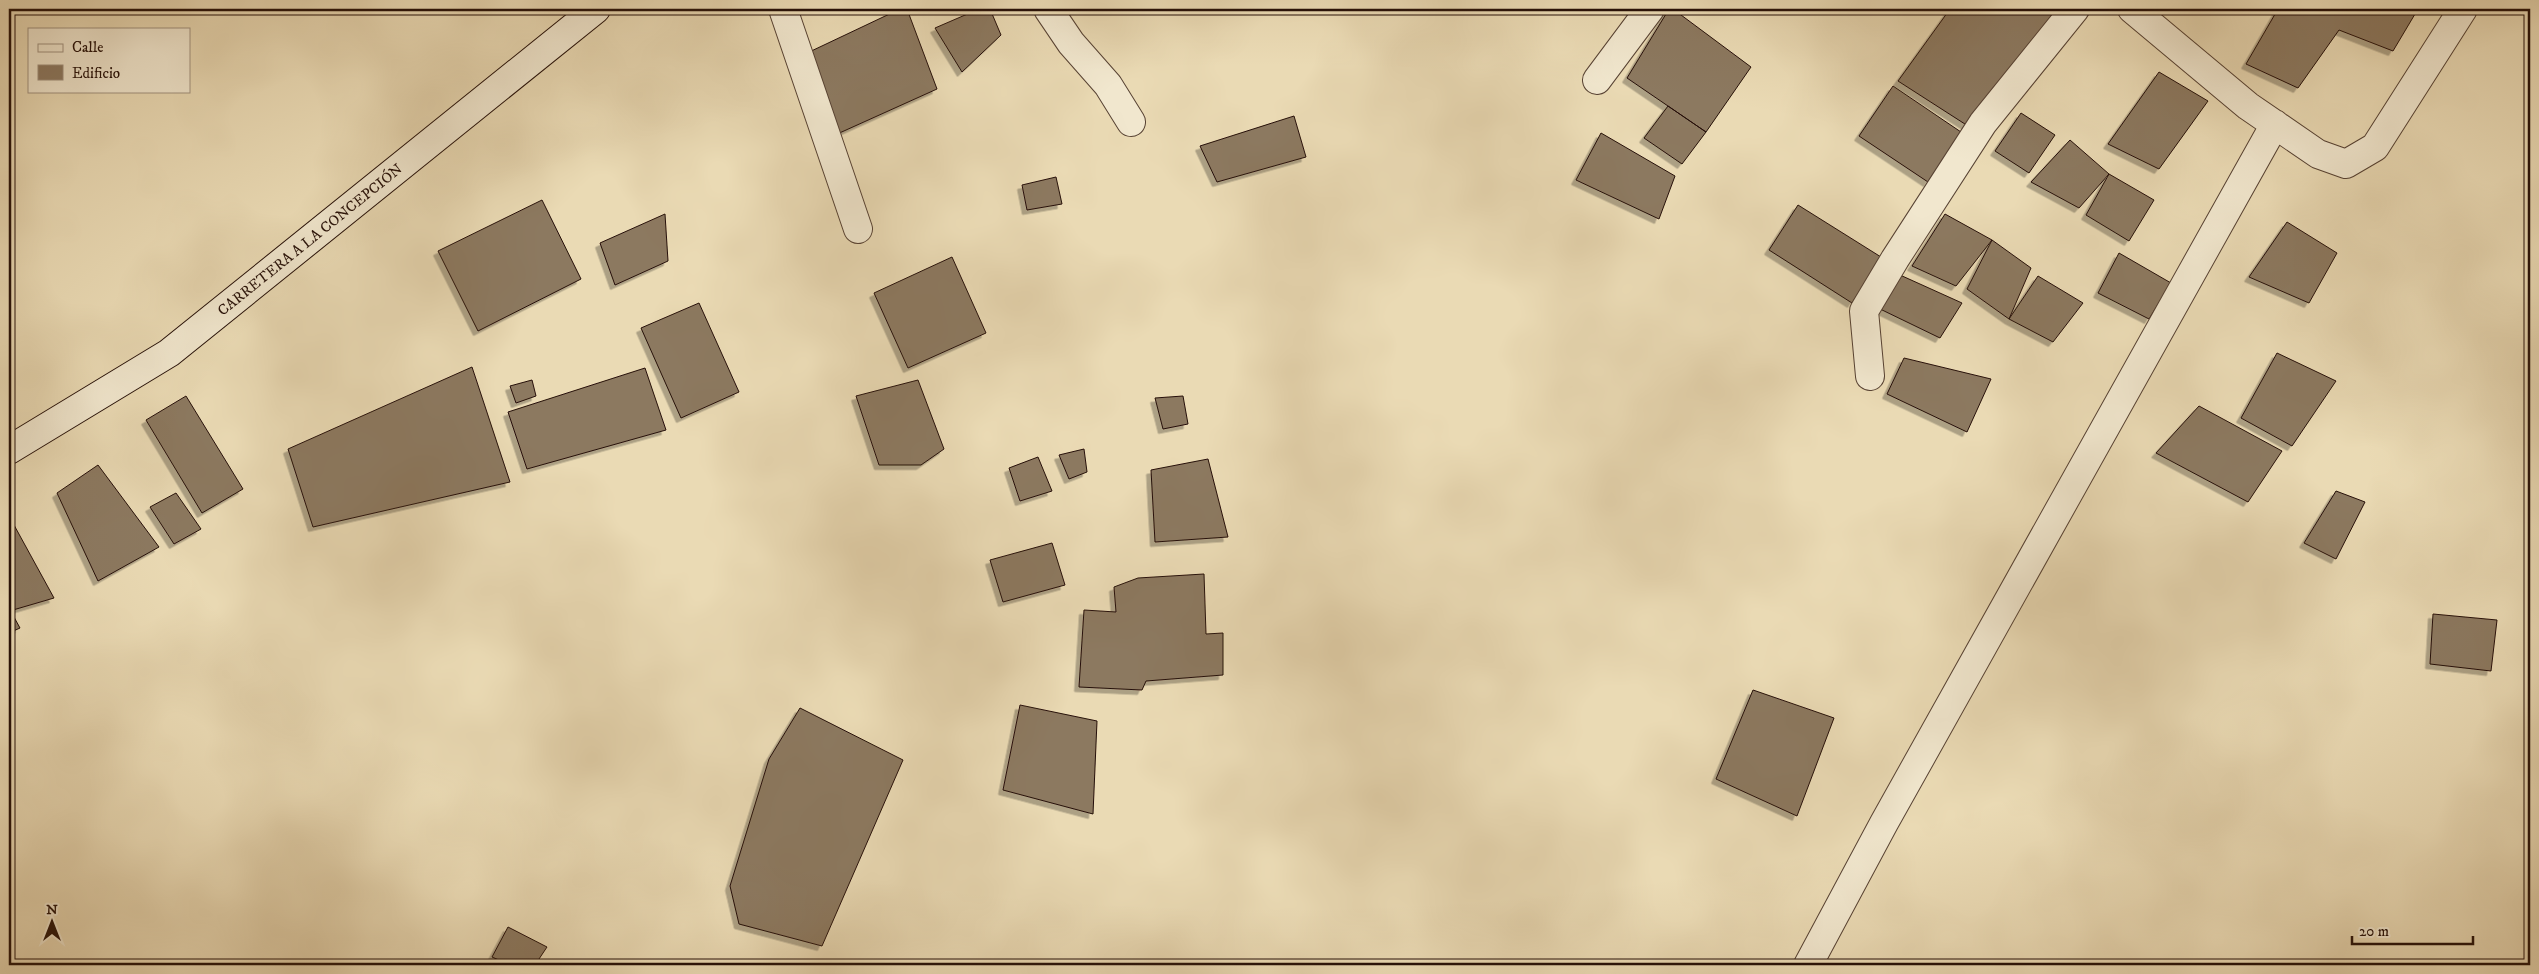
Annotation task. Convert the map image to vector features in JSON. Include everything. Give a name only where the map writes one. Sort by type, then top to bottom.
[{"type":"street","name":"CARRETERA A LA CONCEPCIÓN","points":[[9,450],[169,353],[596,9]]},
{"type":"street","points":[[783,9],[858,229]]},
{"type":"street","points":[[1048,9],[1071,43],[1108,86],[1130,122]]},
{"type":"street","points":[[1597,80],[1650,9]]},
{"type":"street","points":[[1870,376],[1864,312],[1895,259],[1983,123],[2075,9]]},
{"type":"street","points":[[2132,9],[2248,106],[2318,154],[2346,164],[2375,147],[2463,9]]},
{"type":"street","points":[[1808,965],[1889,814],[2275,124]]},
{"type":"building","points":[[900,9],[907,9],[937,89],[835,135],[805,54]]},
{"type":"building","points":[[979,9],[990,9],[1001,35],[962,72],[935,28]]},
{"type":"building","points":[[1669,9],[1673,9],[1751,67],[1706,132],[1627,78]]},
{"type":"building","points":[[1950,9],[2063,9],[1968,126],[1898,81]]},
{"type":"building","points":[[2278,9],[2418,9],[2393,51],[2339,30],[2298,88],[2246,64]]},
{"type":"building","points":[[2159,72],[2208,101],[2159,169],[2108,144]]},
{"type":"building","points":[[1893,86],[1961,132],[1928,182],[1859,136]]},
{"type":"building","points":[[1668,106],[1706,132],[1682,164],[1644,138]]},
{"type":"building","points":[[2021,113],[2055,135],[2029,173],[1995,151]]},
{"type":"building","points":[[1294,116],[1306,157],[1217,182],[1200,146]]},
{"type":"building","points":[[1601,133],[1675,176],[1659,219],[1576,180]]},
{"type":"building","points":[[2070,140],[2109,174],[2079,208],[2031,182]]},
{"type":"building","points":[[2109,174],[2154,200],[2129,241],[2086,215]]},
{"type":"building","points":[[1056,177],[1062,204],[1027,210],[1022,185]]},
{"type":"building","points":[[542,200],[581,279],[478,331],[438,251]]},
{"type":"building","points":[[1798,205],[1881,257],[1852,303],[1769,250]]},
{"type":"building","points":[[665,214],[668,261],[615,285],[600,243]]},
{"type":"building","points":[[1945,214],[1992,240],[1956,286],[1912,266]]},
{"type":"building","points":[[2287,222],[2337,253],[2309,303],[2249,277]]},
{"type":"building","points":[[1992,240],[2031,268],[2009,319],[1967,289]]},
{"type":"building","points":[[2119,253],[2171,283],[2149,319],[2098,293]]},
{"type":"building","points":[[952,257],[986,333],[908,368],[874,293]]},
{"type":"building","points":[[1900,275],[1962,303],[1940,338],[1878,308]]},
{"type":"building","points":[[2038,276],[2083,303],[2053,342],[2009,319]]},
{"type":"building","points":[[699,303],[739,392],[681,418],[641,328]]},
{"type":"building","points":[[2277,353],[2336,381],[2292,446],[2241,418]]},
{"type":"building","points":[[1904,358],[1991,379],[1967,432],[1887,394]]},
{"type":"building","points":[[472,367],[510,482],[313,527],[288,449]]},
{"type":"building","points":[[645,368],[666,430],[527,469],[508,412]]},
{"type":"building","points":[[532,380],[536,396],[516,403],[510,386]]},
{"type":"building","points":[[918,380],[944,449],[921,465],[879,465],[856,396]]},
{"type":"building","points":[[186,396],[243,489],[202,513],[146,420]]},
{"type":"building","points":[[1183,396],[1188,424],[1163,429],[1155,398]]},
{"type":"building","points":[[2199,406],[2282,451],[2248,502],[2156,453]]},
{"type":"building","points":[[1084,449],[1087,472],[1069,479],[1059,455]]},
{"type":"building","points":[[1038,457],[1052,491],[1020,501],[1009,468]]},
{"type":"building","points":[[1208,459],[1228,537],[1155,542],[1151,470]]},
{"type":"building","points":[[98,465],[159,547],[98,581],[57,493]]},
{"type":"building","points":[[2336,491],[2365,502],[2336,559],[2304,543]]},
{"type":"building","points":[[176,493],[201,529],[174,544],[150,507]]},
{"type":"building","points":[[14,525],[54,598],[13,610],[9,602],[9,527]]},
{"type":"building","points":[[1052,543],[1065,585],[1003,602],[990,560]]},
{"type":"building","points":[[1204,574],[1206,634],[1223,633],[1223,675],[1146,681],[1142,690],[1079,687],[1084,610],[1116,612],[1114,587],[1138,578]]},
{"type":"building","points":[[9,608],[20,628],[9,633]]},
{"type":"building","points":[[2433,614],[2497,620],[2491,671],[2430,664]]},
{"type":"building","points":[[1753,690],[1834,718],[1797,816],[1716,779]]},
{"type":"building","points":[[1020,705],[1097,721],[1093,814],[1003,790]]},
{"type":"building","points":[[800,708],[903,760],[822,946],[739,924],[730,886],[769,759]]},
{"type":"building","points":[[508,927],[547,947],[535,965],[510,965],[492,957]]}]
